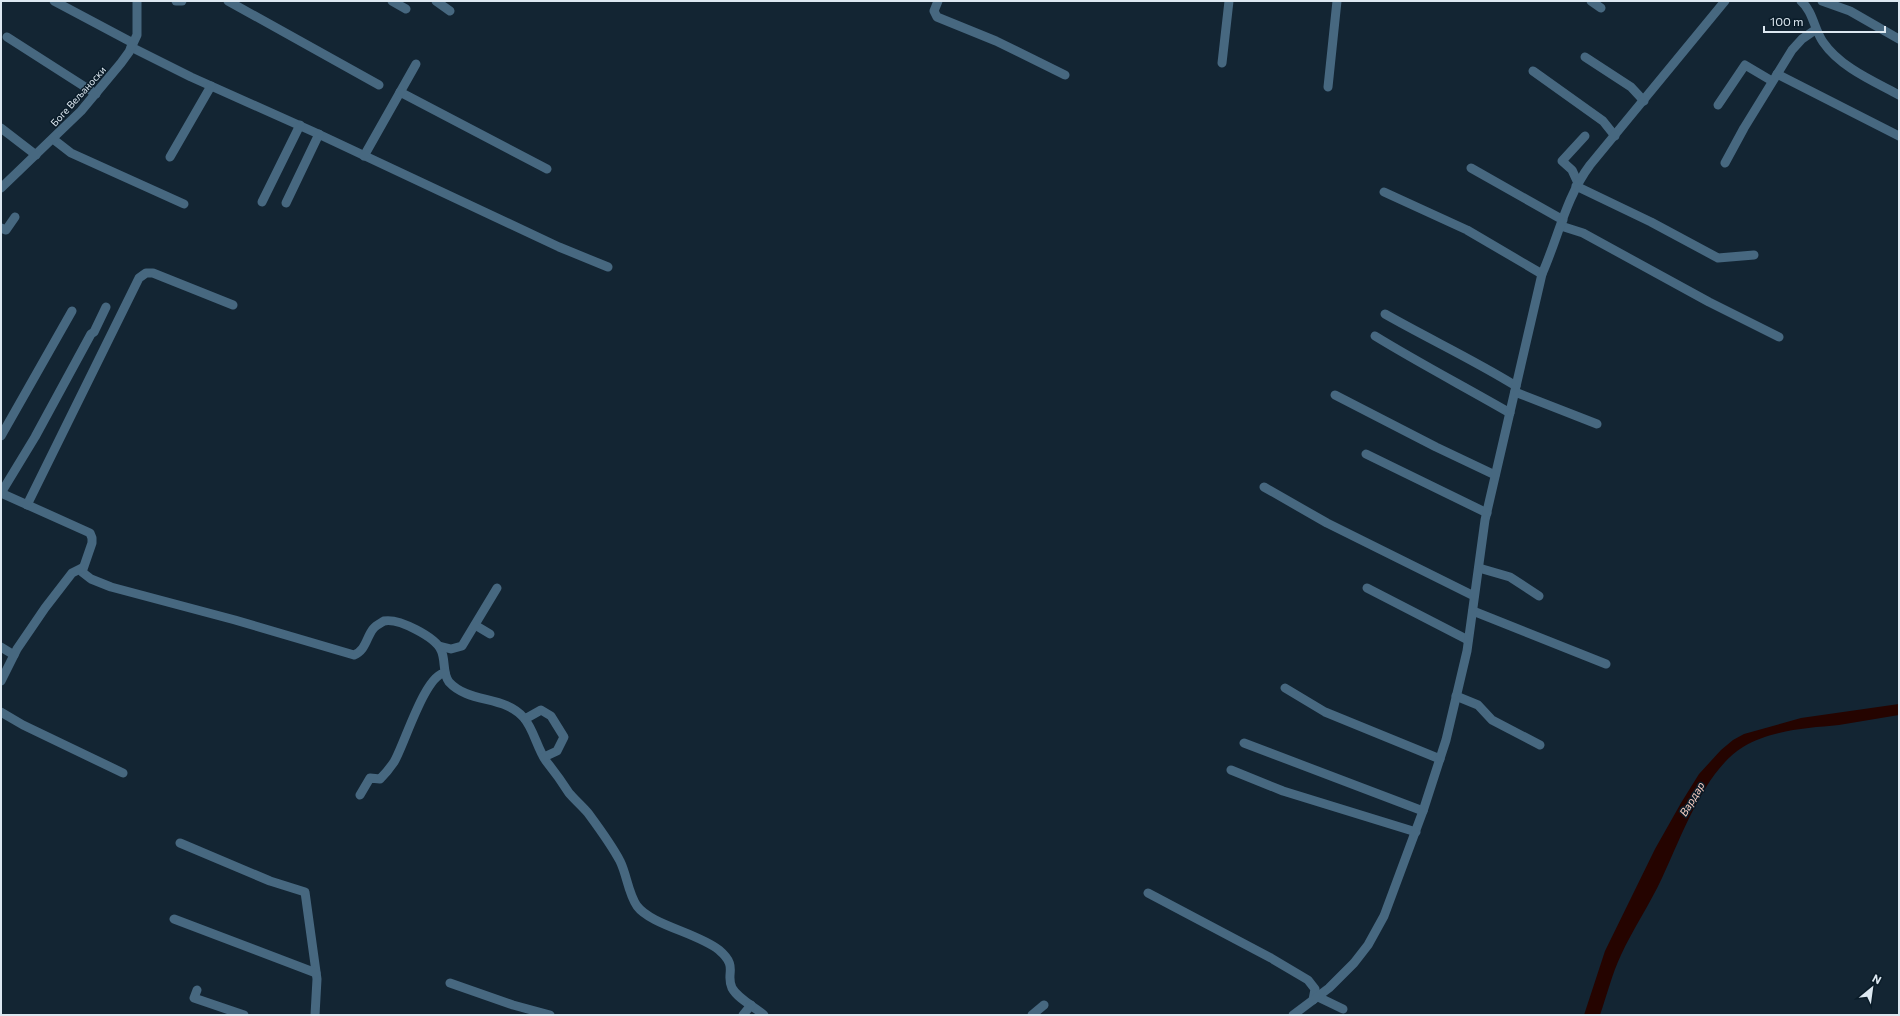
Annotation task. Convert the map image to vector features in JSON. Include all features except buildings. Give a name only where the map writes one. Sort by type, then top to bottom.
[{"type":"street","points":[[54,1],[132,45],[211,86],[300,125],[559,247],[608,268]]},
{"type":"street","name":"Боге Вељаноски","points":[[4,185],[54,139],[96,94],[121,64],[137,34],[137,1]]},
{"type":"street","points":[[176,1],[182,1]]},
{"type":"street","points":[[228,1],[379,85]]},
{"type":"street","points":[[392,1],[406,9]]},
{"type":"street","points":[[436,1],[450,11]]},
{"type":"street","points":[[938,1],[934,11],[937,17],[996,41],[1065,75]]},
{"type":"street","points":[[1222,63],[1229,1]]},
{"type":"street","points":[[1328,87],[1337,1]]},
{"type":"street","points":[[1591,1],[1601,8]]},
{"type":"street","points":[[1293,1015],[1316,998],[1354,963],[1368,945],[1384,916],[1416,832],[1446,740],[1456,696],[1473,611],[1487,513],[1542,274],[1577,185],[1590,165],[1725,1]]},
{"type":"street","points":[[1822,1],[1850,11],[1899,39]]},
{"type":"street","points":[[1806,2],[1815,30],[1832,53],[1843,62],[1899,95]]},
{"type":"street","points":[[1725,163],[1796,44],[1815,30]]},
{"type":"street","points":[[8,37],[96,94]]},
{"type":"street","points":[[1585,57],[1631,87],[1644,101]]},
{"type":"street","points":[[364,156],[416,64]]},
{"type":"street","points":[[1718,105],[1745,66],[1775,78],[1899,136]]},
{"type":"street","points":[[1533,71],[1603,121],[1615,136]]},
{"type":"street","points":[[170,157],[211,86]]},
{"type":"street","points":[[400,92],[547,169]]},
{"type":"street","points":[[262,202],[300,125]]},
{"type":"street","points":[[1,128],[36,156]]},
{"type":"street","points":[[286,203],[319,134]]},
{"type":"street","points":[[1585,136],[1562,161],[1572,170],[1577,185],[1718,258],[1754,255]]},
{"type":"street","points":[[54,139],[71,153],[184,204]]},
{"type":"street","points":[[1471,168],[1562,223],[1709,302],[1779,337]]},
{"type":"street","points":[[1,175],[4,185]]},
{"type":"street","points":[[1384,192],[1467,230],[1542,274]]},
{"type":"street","points":[[1,228],[6,230],[15,217]]},
{"type":"street","points":[[27,505],[139,278],[146,274],[154,273],[233,305]]},
{"type":"street","points":[[102,309],[90,328],[90,334],[35,437],[1,493],[90,532],[92,543],[82,568],[82,572],[91,579],[111,587],[235,620],[354,655],[359,653],[373,629],[384,621],[389,620],[412,628],[439,646],[451,649],[462,646],[497,588]]},
{"type":"street","points":[[1,436],[72,311]]},
{"type":"street","points":[[1385,314],[1450,350],[1484,366],[1515,389],[1598,424]]},
{"type":"street","points":[[1375,336],[1418,363],[1510,413]]},
{"type":"street","points":[[1335,394],[1436,447],[1496,475]]},
{"type":"street","points":[[1366,454],[1487,513]]},
{"type":"street","points":[[1264,487],[1327,523],[1474,596]]},
{"type":"street","points":[[1,681],[14,655],[45,608],[72,573],[82,568]]},
{"type":"street","points":[[1479,568],[1510,577],[1539,596]]},
{"type":"street","points":[[1367,588],[1468,640]]},
{"type":"street","points":[[1473,611],[1606,664]]},
{"type":"street","points":[[475,625],[490,634]]},
{"type":"street","points":[[439,646],[443,656],[445,673],[449,682],[460,690],[494,702],[500,702],[525,719],[544,757],[570,793],[587,812],[621,862],[636,905],[655,920],[683,930],[720,951],[729,961],[732,987],[751,1006],[764,1015]]},
{"type":"street","points":[[1,647],[14,655]]},
{"type":"street","points":[[360,794],[370,778],[380,779],[394,761],[415,712],[430,686],[437,676],[445,673]]},
{"type":"street","points":[[1285,688],[1325,712],[1440,759]]},
{"type":"street","points":[[1456,696],[1478,705],[1492,720],[1540,745]]},
{"type":"street","points":[[525,719],[541,710],[550,716],[564,737],[557,751],[544,757]]},
{"type":"street","points":[[1,712],[23,725],[123,773]]},
{"type":"street","points":[[1244,744],[1423,811]]},
{"type":"street","points":[[1231,770],[1283,791],[1416,832]]},
{"type":"street","points":[[180,843],[270,881],[305,892],[316,973],[315,1015]]},
{"type":"street","points":[[1148,894],[1271,958],[1308,980],[1315,989],[1316,998]]},
{"type":"street","points":[[174,919],[283,962],[316,973]]},
{"type":"street","points":[[450,983],[513,1005],[550,1015]]},
{"type":"street","points":[[197,990],[194,998],[244,1015]]},
{"type":"street","points":[[1316,998],[1344,1009]]},
{"type":"street","points":[[1032,1015],[1044,1005]]},
{"type":"street","points":[[743,1015],[751,1006]]},
{"type":"water","name":"Вардар","points":[[1899,704],[1899,715],[1777,733],[1754,741],[1743,747],[1729,758],[1705,788],[1695,806],[1657,888],[1621,955],[1612,977],[1600,1015],[1584,1015],[1605,951],[1655,849],[1699,774],[1721,750],[1733,740],[1744,734],[1801,718]]}]
